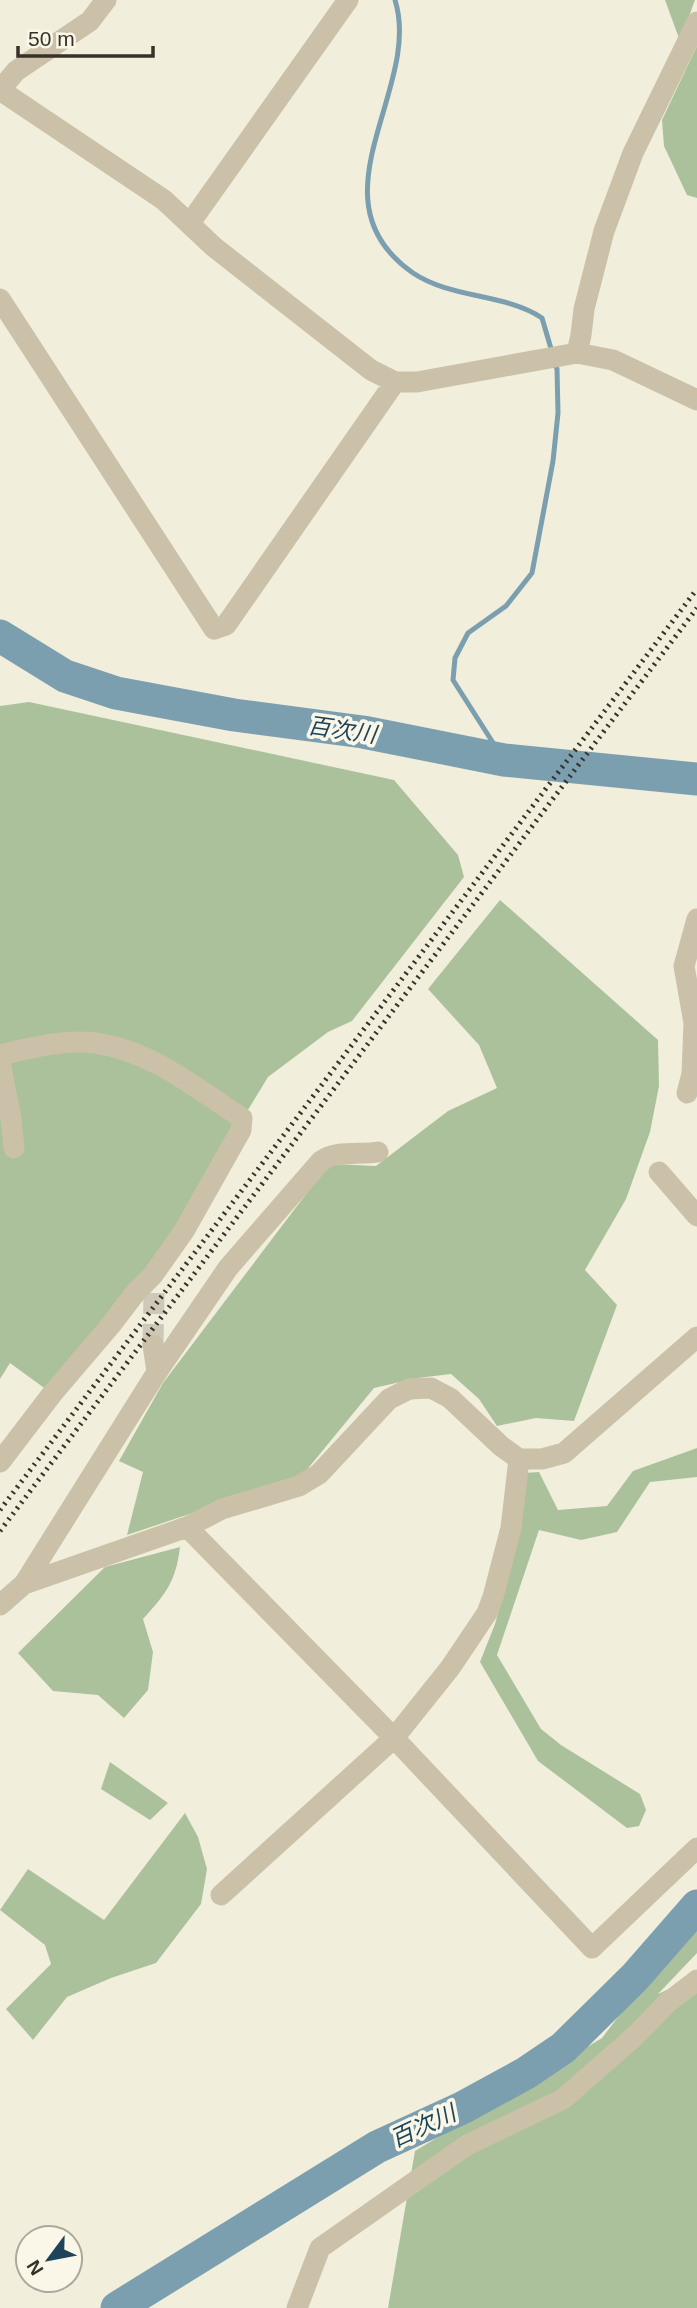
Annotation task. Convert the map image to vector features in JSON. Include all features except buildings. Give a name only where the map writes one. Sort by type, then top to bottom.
[{"type":"street","points":[[106,0],[90,21],[16,71],[0,90],[164,200],[214,247],[371,370],[395,382],[417,382],[561,357],[612,360],[697,400]]},
{"type":"street","points":[[191,223],[348,0]]},
{"type":"street","points":[[561,357],[582,335],[584,309],[609,218],[633,153],[697,22]]},
{"type":"street","points":[[0,299],[214,629],[226,625],[395,382]]},
{"type":"street","points":[[687,1093],[692,1074],[694,1023],[684,966],[697,919]]},
{"type":"street","points":[[0,1055],[52,1044],[95,1043],[126,1051],[160,1065],[242,1118],[241,1130],[153,1284],[136,1292],[0,1462]]},
{"type":"street","points":[[0,1062],[14,1148]]},
{"type":"street","points":[[0,1605],[23,1584],[158,1371],[228,1268],[321,1161],[330,1155],[378,1152]]},
{"type":"street","points":[[659,1172],[697,1216]]},
{"type":"street","points":[[23,1584],[187,1527],[222,1510],[299,1486],[319,1474],[389,1399],[409,1390],[431,1388],[450,1398],[501,1446],[519,1459],[542,1459],[564,1453],[697,1337]]},
{"type":"street","points":[[153,1345],[158,1371]]},
{"type":"street","points":[[221,1895],[394,1738],[450,1668],[494,1597],[510,1528],[519,1459]]},
{"type":"street","points":[[187,1527],[394,1738],[592,1948],[697,1848]]},
{"type":"street","points":[[297,2308],[320,2248],[467,2145],[563,2099],[636,2035],[667,2003],[697,1980]]},
{"type":"green space","points":[[665,0],[695,0],[680,41]]},
{"type":"green space","points":[[697,46],[697,198],[687,195],[664,146],[662,120]]},
{"type":"green space","points":[[29,702],[394,780],[458,855],[464,877],[352,1021],[328,1032],[268,1077],[155,1262],[47,1390],[10,1363],[0,1379],[0,706]]},
{"type":"green space","points":[[500,900],[658,1040],[659,1086],[650,1132],[626,1199],[585,1270],[617,1305],[574,1421],[536,1418],[497,1426],[479,1399],[451,1374],[374,1388],[305,1472],[294,1479],[127,1535],[143,1472],[119,1461],[163,1383],[319,1177],[333,1164],[376,1166],[448,1111],[497,1088],[479,1045],[428,989]]},
{"type":"green space","points":[[697,1448],[697,1477],[650,1482],[617,1532],[581,1540],[539,1530],[497,1655],[541,1729],[561,1745],[640,1794],[646,1810],[639,1826],[627,1828],[538,1761],[480,1662],[495,1624],[518,1540],[524,1473],[539,1472],[558,1510],[607,1506],[633,1471]]},
{"type":"green space","points":[[180,1547],[176,1569],[169,1586],[143,1619],[153,1652],[148,1690],[124,1718],[98,1695],[53,1691],[18,1653],[105,1567]]},
{"type":"green space","points":[[110,1762],[168,1803],[150,1820],[101,1789]]},
{"type":"green space","points":[[185,1813],[198,1837],[207,1869],[201,1904],[156,1963],[67,1997],[33,2040],[6,2009],[51,1964],[45,1945],[0,1910],[28,1869],[104,1920]]},
{"type":"green space","points":[[697,1920],[697,1953],[658,1994],[697,1977],[697,2308],[388,2308],[415,2151],[602,2038],[673,1945]]},
{"type":"waterway","points":[[395,0],[399,34],[395,70],[368,178],[369,212],[383,244],[413,273],[428,281],[511,304],[542,318],[552,352]]},
{"type":"waterway","points":[[504,760],[453,680],[455,658],[468,633],[506,606],[532,573],[553,461],[558,413],[557,369],[554,361]]},
{"type":"waterway","name":"百次川","points":[[0,636],[65,676],[116,693],[234,715],[363,732],[504,760],[697,779]]},
{"type":"waterway","name":"百次川","points":[[117,2308],[377,2147],[462,2108],[526,2073],[563,2048],[635,1977],[697,1906]]},
{"type":"tunnel","points":[[153,1345],[154,1293]]},
{"type":"railway","points":[[0,1510],[697,589]]},
{"type":"railway","points":[[0,1531],[697,608]]}]
